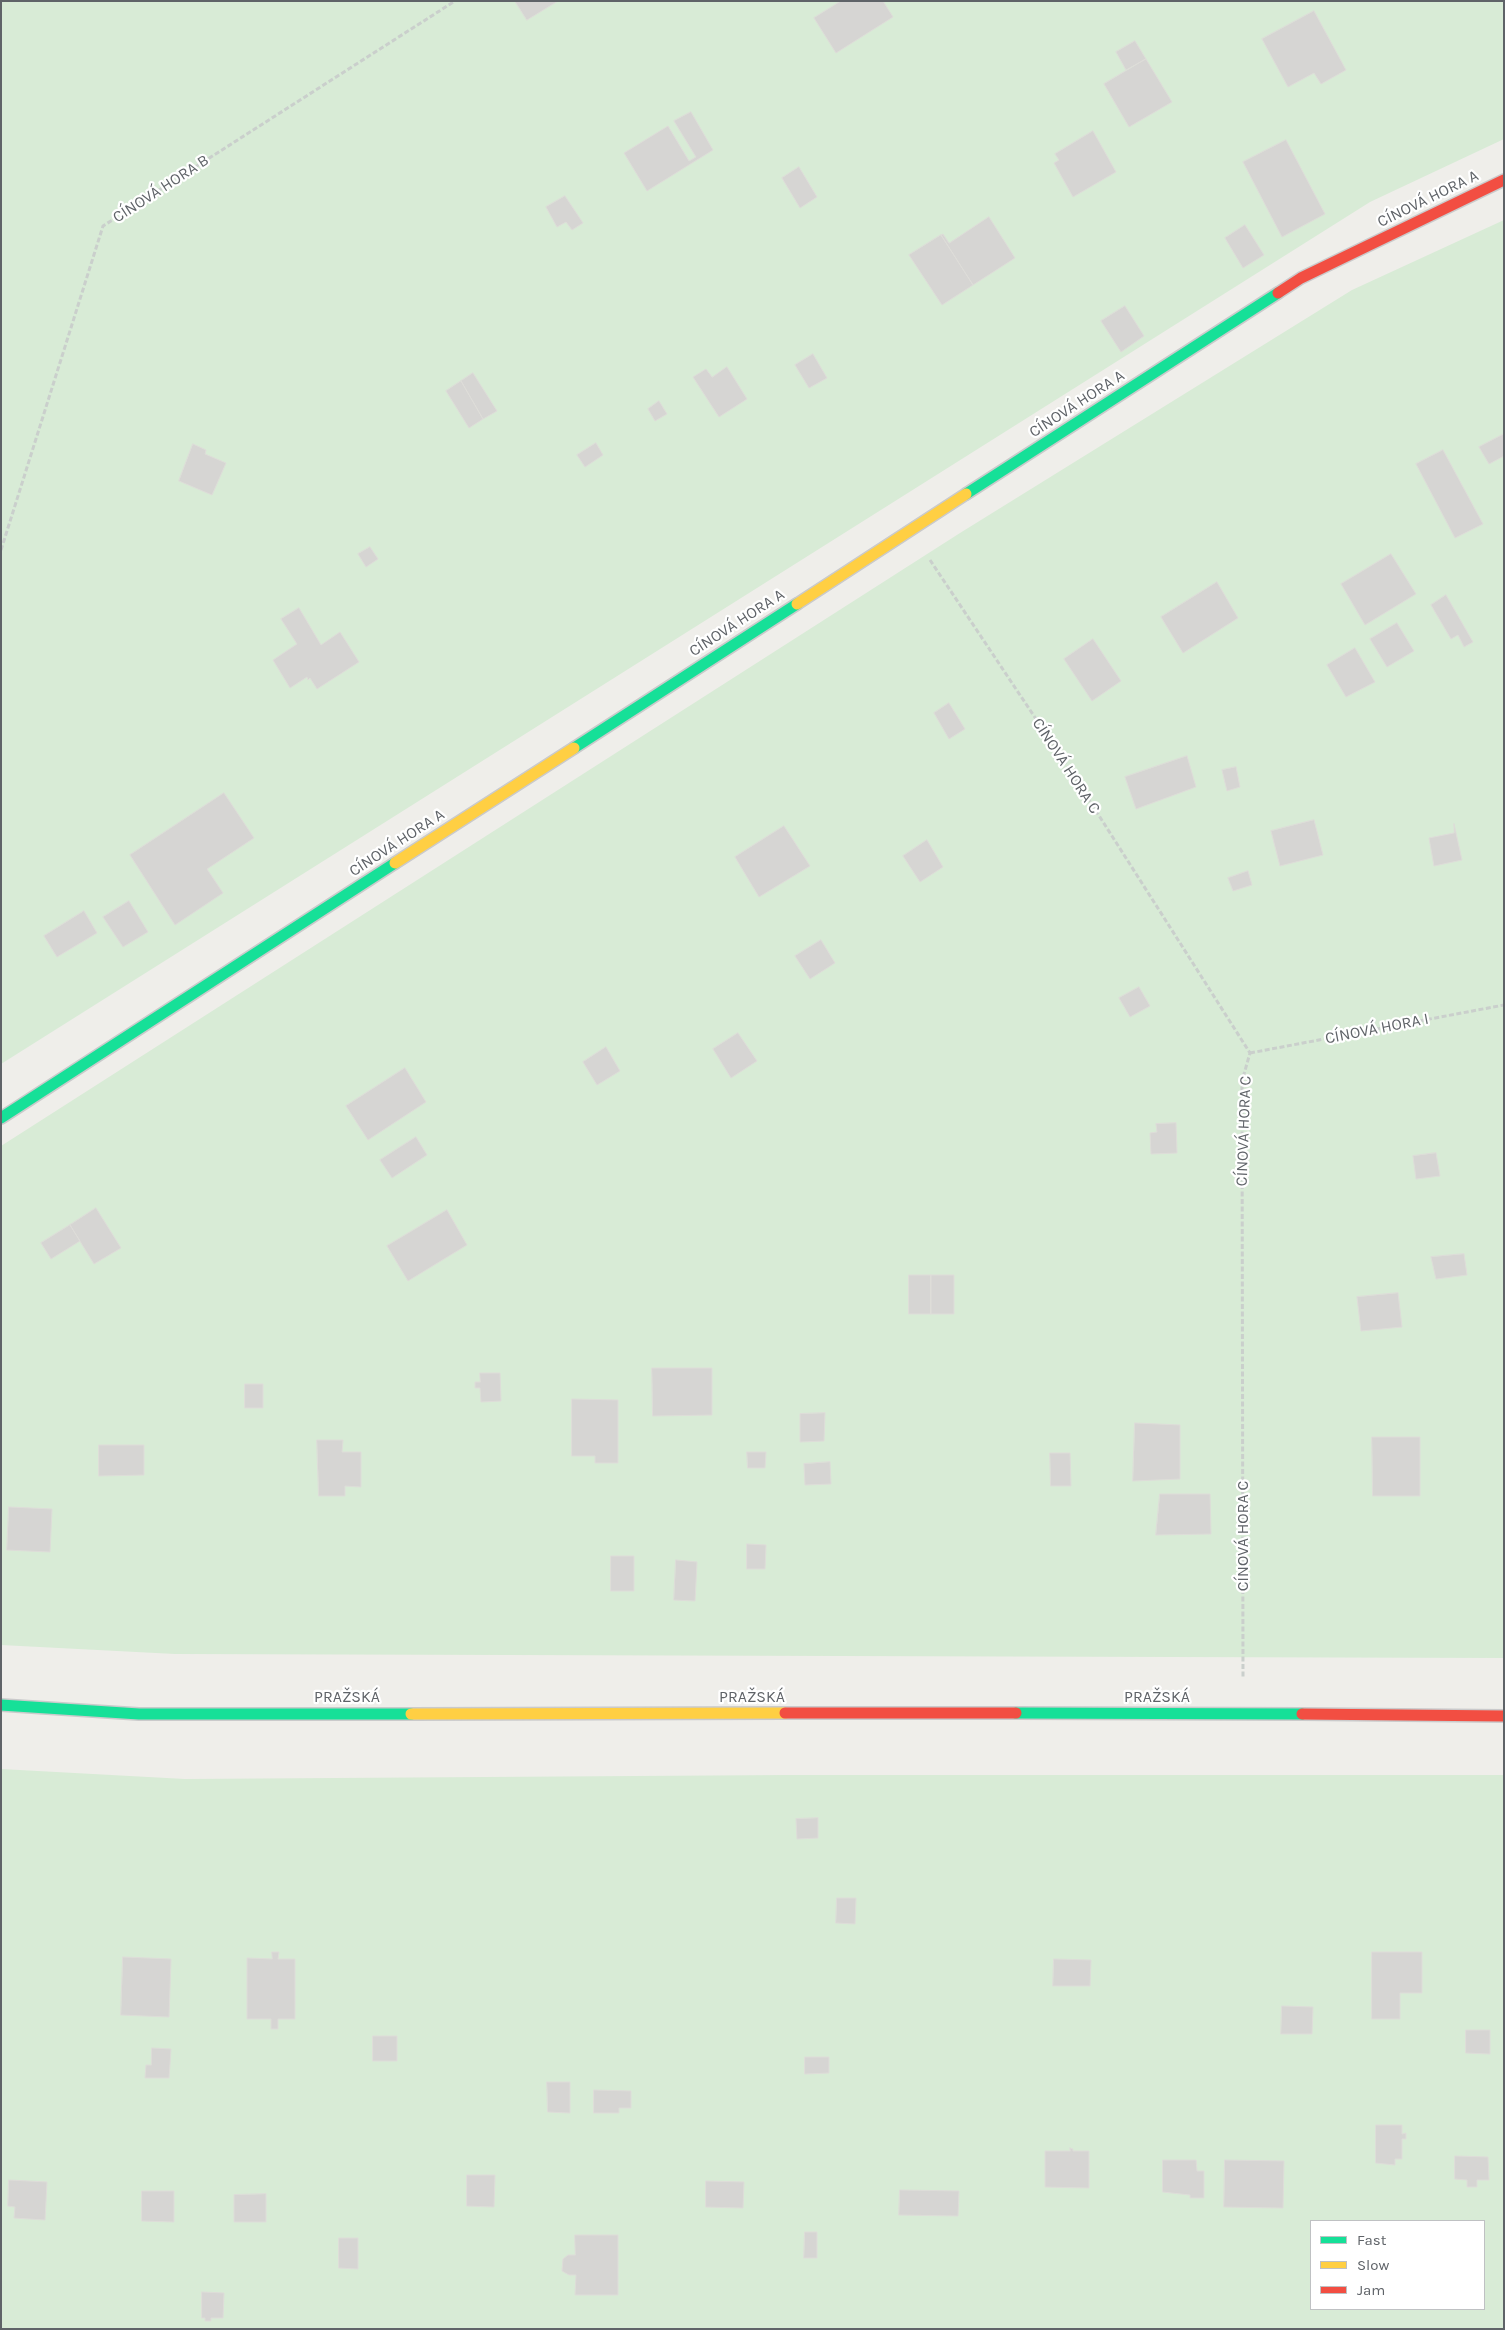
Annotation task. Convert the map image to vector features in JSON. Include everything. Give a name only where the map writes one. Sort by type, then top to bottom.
[{"type":"street","name":"CÍNOVÁ HORA A","points":[[1,1118],[1301,278],[1504,180]]},
{"type":"street","name":"PRAŽSKÁ","points":[[1,1705],[139,1714],[1243,1713],[1504,1716]]},
{"type":"path","name":"CÍNOVÁ HORA B","points":[[1,550],[104,226],[455,1]]},
{"type":"path","name":"CÍNOVÁ HORA C","points":[[911,530],[1070,770],[1250,1053],[1242,1081],[1243,1713]]},
{"type":"path","name":"CÍNOVÁ HORA I","points":[[1250,1053],[1504,1004]]},
{"type":"green space","points":[[1,1],[1504,1],[1504,139],[1370,202],[1,1064]]},
{"type":"green space","points":[[1504,220],[1504,1658],[175,1654],[1,1645],[1,1146],[960,533],[1352,290]]},
{"type":"green space","points":[[1,1769],[185,1779],[785,1775],[1504,1775],[1504,2329],[1,2329]]},
{"type":"building","points":[[515,1],[558,1],[527,20]]},
{"type":"building","points":[[841,1],[883,1],[893,17],[836,53],[814,18]]},
{"type":"building","points":[[1314,11],[1346,70],[1321,84],[1314,73],[1288,87],[1262,39]]},
{"type":"building","points":[[1135,41],[1146,59],[1126,70],[1116,52]]},
{"type":"building","points":[[1146,59],[1172,102],[1129,127],[1104,84]]},
{"type":"building","points":[[691,112],[713,150],[647,191],[624,153],[668,126],[689,161],[696,157],[674,121]]},
{"type":"building","points":[[1093,131],[1116,172],[1073,197],[1054,163],[1059,160],[1055,154]]},
{"type":"building","points":[[1286,140],[1325,214],[1282,237],[1243,162]]},
{"type":"building","points":[[799,167],[817,197],[800,208],[782,178]]},
{"type":"building","points":[[565,196],[583,223],[572,230],[566,222],[557,227],[546,207]]},
{"type":"building","points":[[989,217],[1015,258],[973,285],[941,235],[943,234],[949,243]]},
{"type":"building","points":[[1245,225],[1264,255],[1243,268],[1225,238]]},
{"type":"building","points":[[941,235],[973,285],[942,305],[909,255]]},
{"type":"building","points":[[1125,306],[1144,336],[1121,352],[1101,321]]},
{"type":"building","points":[[813,354],[827,378],[809,388],[795,365]]},
{"type":"building","points":[[727,367],[747,399],[719,417],[693,377],[706,369],[712,377]]},
{"type":"building","points":[[473,373],[497,411],[483,419],[461,381]]},
{"type":"building","points":[[461,381],[483,419],[469,428],[446,391]]},
{"type":"building","points":[[659,401],[667,414],[655,421],[648,409]]},
{"type":"building","points":[[1504,434],[1504,456],[1489,464],[1479,447]]},
{"type":"building","points":[[596,443],[603,455],[585,467],[577,455]]},
{"type":"building","points":[[193,444],[206,450],[205,454],[226,463],[212,495],[179,481]]},
{"type":"building","points":[[1443,450],[1483,524],[1455,538],[1416,464]]},
{"type":"building","points":[[370,547],[378,559],[366,567],[358,554]]},
{"type":"building","points":[[1391,554],[1416,594],[1365,625],[1341,584]]},
{"type":"building","points":[[1217,582],[1238,618],[1183,653],[1161,617]]},
{"type":"building","points":[[1446,595],[1473,642],[1464,647],[1458,635],[1451,639],[1431,605]]},
{"type":"building","points":[[299,608],[321,645],[340,632],[359,662],[317,689],[310,678],[308,680],[307,677],[290,688],[273,660],[297,644],[281,619]]},
{"type":"building","points":[[1397,623],[1414,651],[1387,667],[1370,639]]},
{"type":"building","points":[[1093,639],[1121,681],[1092,701],[1064,659]]},
{"type":"building","points":[[1355,648],[1375,682],[1346,697],[1327,665]]},
{"type":"building","points":[[949,703],[965,729],[949,739],[934,713]]},
{"type":"building","points":[[1187,756],[1196,787],[1136,809],[1125,777]]},
{"type":"building","points":[[1236,767],[1240,787],[1227,791],[1222,770]]},
{"type":"building","points":[[224,793],[254,838],[207,869],[223,893],[175,925],[130,855]]},
{"type":"building","points":[[1314,820],[1323,855],[1280,866],[1271,831]]},
{"type":"building","points":[[1454,824],[1462,860],[1434,866],[1429,838],[1454,833]]},
{"type":"building","points":[[784,826],[810,866],[759,897],[735,857]]},
{"type":"building","points":[[927,840],[943,867],[920,882],[903,856]]},
{"type":"building","points":[[1248,871],[1252,885],[1233,891],[1228,878]]},
{"type":"building","points":[[129,901],[148,932],[123,947],[103,917]]},
{"type":"building","points":[[84,911],[97,933],[57,957],[44,936]]},
{"type":"building","points":[[821,940],[835,963],[810,979],[795,956]]},
{"type":"building","points":[[1139,987],[1150,1006],[1130,1017],[1119,998]]},
{"type":"building","points":[[738,1033],[757,1061],[731,1078],[713,1049]]},
{"type":"building","points":[[606,1047],[620,1071],[597,1085],[583,1062]]},
{"type":"building","points":[[405,1068],[426,1102],[368,1140],[346,1106]]},
{"type":"building","points":[[1176,1123],[1177,1153],[1151,1154],[1150,1133],[1157,1132],[1156,1124]]},
{"type":"building","points":[[416,1137],[427,1155],[392,1178],[380,1160]]},
{"type":"building","points":[[1436,1153],[1440,1176],[1416,1179],[1413,1156]]},
{"type":"building","points":[[96,1208],[121,1248],[94,1264],[70,1225]]},
{"type":"building","points":[[447,1210],[467,1245],[408,1281],[387,1246]]},
{"type":"building","points":[[70,1225],[80,1241],[51,1259],[41,1243]]},
{"type":"building","points":[[1464,1254],[1467,1275],[1436,1279],[1431,1257]]},
{"type":"building","points":[[909,1275],[931,1275],[931,1314],[909,1314]]},
{"type":"building","points":[[931,1275],[954,1275],[954,1314],[931,1314]]},
{"type":"building","points":[[1398,1293],[1402,1327],[1361,1331],[1357,1297]]},
{"type":"building","points":[[652,1368],[712,1368],[712,1415],[653,1416]]},
{"type":"building","points":[[480,1373],[500,1373],[501,1401],[481,1402],[480,1388],[475,1388],[475,1382],[480,1382]]},
{"type":"building","points":[[245,1384],[263,1384],[263,1408],[245,1408]]},
{"type":"building","points":[[572,1399],[618,1400],[618,1463],[595,1463],[595,1456],[572,1456]]},
{"type":"building","points":[[825,1413],[824,1441],[800,1442],[800,1414]]},
{"type":"building","points":[[1135,1423],[1180,1425],[1180,1479],[1133,1481]]},
{"type":"building","points":[[1372,1437],[1420,1437],[1420,1496],[1373,1496]]},
{"type":"building","points":[[317,1440],[343,1440],[342,1452],[361,1452],[361,1487],[345,1486],[345,1496],[319,1496]]},
{"type":"building","points":[[99,1445],[144,1445],[144,1475],[99,1476]]},
{"type":"building","points":[[747,1452],[766,1452],[765,1468],[748,1468]]},
{"type":"building","points":[[1050,1453],[1070,1453],[1071,1486],[1051,1486]]},
{"type":"building","points":[[830,1462],[831,1484],[805,1485],[804,1464]]},
{"type":"building","points":[[1160,1494],[1210,1494],[1211,1534],[1156,1535]]},
{"type":"building","points":[[9,1507],[52,1509],[50,1552],[7,1550]]},
{"type":"building","points":[[747,1544],[766,1545],[765,1569],[747,1569]]},
{"type":"building","points":[[611,1556],[634,1556],[634,1591],[611,1591]]},
{"type":"building","points":[[676,1560],[697,1562],[695,1601],[674,1600]]},
{"type":"building","points":[[818,1818],[818,1838],[797,1839],[796,1819]]},
{"type":"building","points":[[837,1898],[856,1898],[855,1924],[836,1923]]},
{"type":"building","points":[[272,1952],[279,1952],[278,1959],[295,1959],[295,2019],[278,2019],[278,2029],[271,2029],[271,2019],[247,2019],[247,1958],[272,1959]]},
{"type":"building","points":[[1372,1952],[1422,1952],[1422,1993],[1400,1993],[1400,2019],[1372,2019]]},
{"type":"building","points":[[123,1957],[171,1959],[169,2017],[121,2015]]},
{"type":"building","points":[[1054,1959],[1091,1960],[1090,1986],[1053,1986]]},
{"type":"building","points":[[1282,2006],[1313,2007],[1312,2034],[1281,2034]]},
{"type":"building","points":[[1466,2030],[1490,2030],[1490,2054],[1466,2053]]},
{"type":"building","points":[[373,2036],[397,2036],[397,2061],[373,2061]]},
{"type":"building","points":[[152,2048],[171,2049],[169,2078],[145,2078],[146,2065],[151,2065]]},
{"type":"building","points":[[805,2057],[829,2057],[829,2073],[805,2074]]},
{"type":"building","points":[[547,2082],[570,2082],[570,2113],[548,2112]]},
{"type":"building","points":[[594,2090],[631,2091],[631,2108],[619,2108],[619,2113],[594,2113]]},
{"type":"building","points":[[1376,2125],[1402,2125],[1402,2134],[1406,2133],[1406,2139],[1402,2139],[1402,2159],[1395,2159],[1395,2165],[1376,2163]]},
{"type":"building","points":[[1070,2148],[1073,2151],[1089,2151],[1089,2188],[1045,2187],[1045,2151],[1070,2151]]},
{"type":"building","points":[[1455,2156],[1488,2157],[1489,2180],[1477,2180],[1477,2187],[1467,2187],[1467,2180],[1455,2179]]},
{"type":"building","points":[[1163,2160],[1196,2160],[1197,2171],[1204,2171],[1204,2198],[1190,2198],[1190,2195],[1163,2192]]},
{"type":"building","points":[[1225,2160],[1284,2161],[1283,2208],[1224,2207]]},
{"type":"building","points":[[467,2175],[495,2175],[494,2207],[467,2206]]},
{"type":"building","points":[[9,2180],[47,2182],[45,2220],[14,2218],[15,2207],[8,2206]]},
{"type":"building","points":[[706,2181],[744,2182],[743,2208],[706,2207]]},
{"type":"building","points":[[900,2190],[959,2191],[958,2216],[899,2215]]},
{"type":"building","points":[[142,2191],[174,2191],[174,2222],[142,2221]]},
{"type":"building","points":[[266,2194],[266,2222],[234,2222],[234,2195]]},
{"type":"building","points":[[805,2232],[817,2232],[817,2258],[804,2258]]},
{"type":"building","points":[[575,2235],[618,2235],[618,2295],[575,2295],[576,2275],[569,2275],[562,2271],[563,2259],[568,2255],[575,2255]]},
{"type":"building","points":[[339,2238],[358,2238],[358,2269],[339,2268]]},
{"type":"building","points":[[202,2292],[224,2293],[223,2318],[211,2318],[211,2321],[205,2321],[205,2318],[202,2318]]},
{"type":"traffic: fast","points":[[966,494],[1278,293]]},
{"type":"traffic: fast","points":[[574,748],[797,604]]},
{"type":"traffic: fast","points":[[1,1118],[395,863]]},
{"type":"traffic: fast","points":[[1,1705],[139,1714],[411,1714]]},
{"type":"traffic: fast","points":[[1016,1713],[1302,1714]]},
{"type":"traffic: slow","points":[[797,604],[966,494]]},
{"type":"traffic: slow","points":[[395,863],[574,748]]},
{"type":"traffic: slow","points":[[411,1714],[785,1713]]},
{"type":"traffic: jam","points":[[1278,293],[1301,278],[1504,180]]},
{"type":"traffic: jam","points":[[785,1713],[1016,1713]]},
{"type":"traffic: jam","points":[[1302,1714],[1504,1716]]}]
